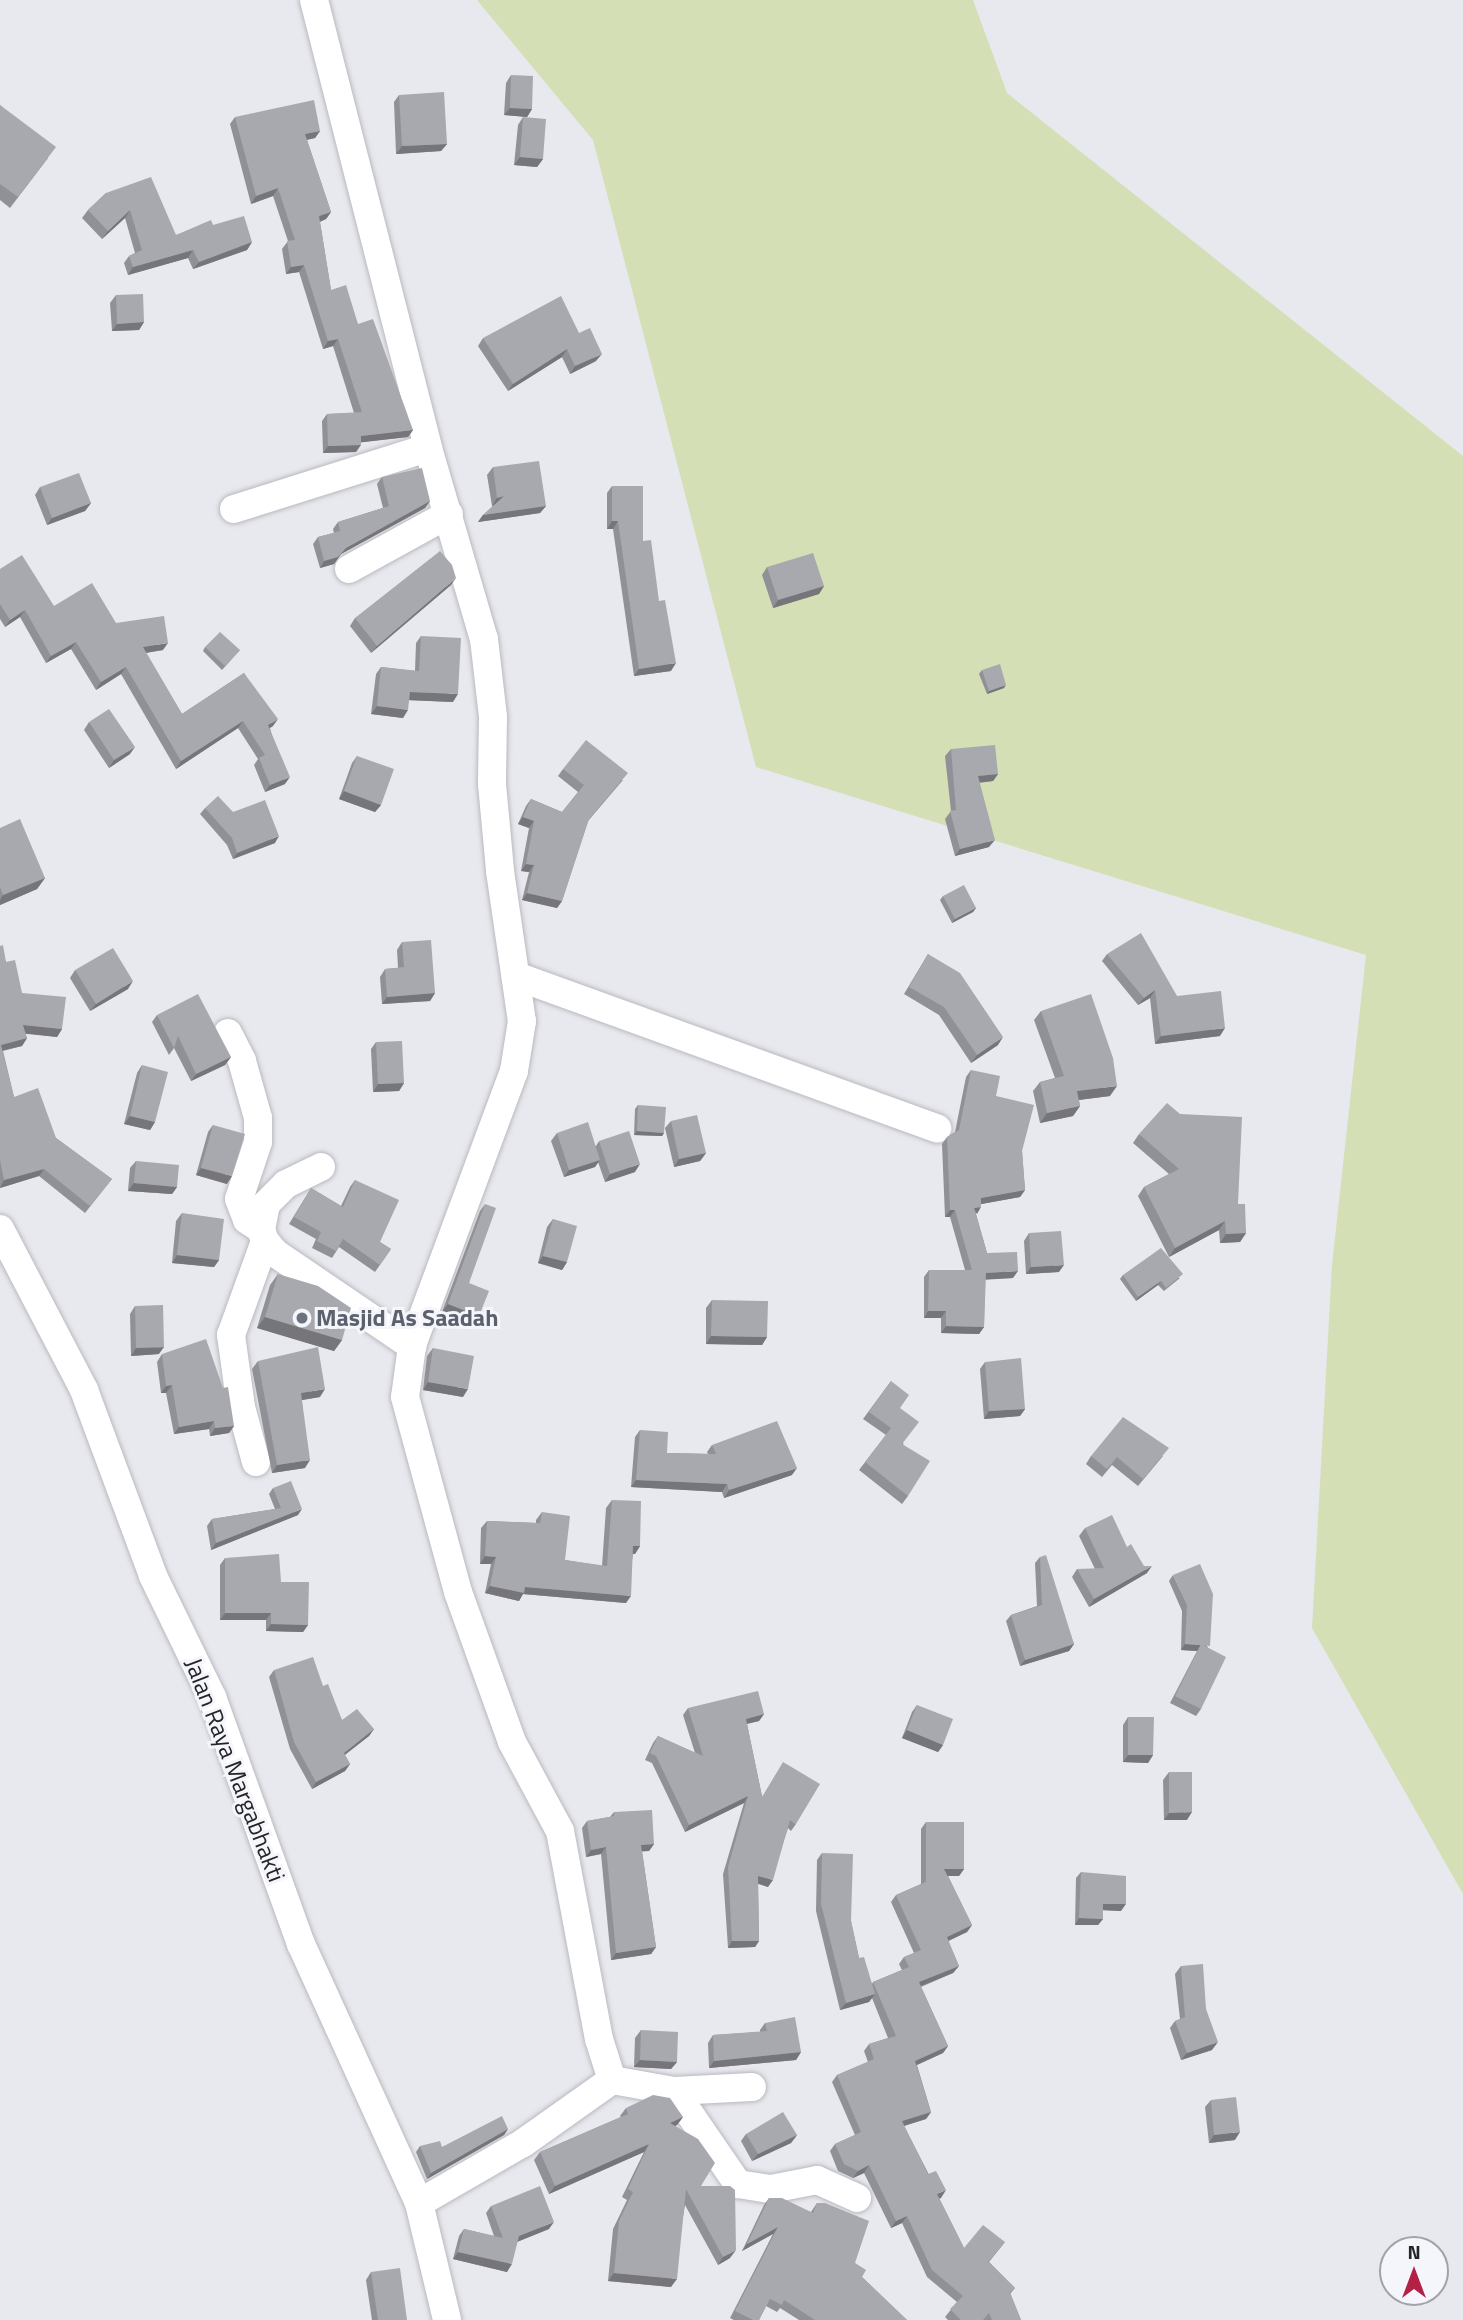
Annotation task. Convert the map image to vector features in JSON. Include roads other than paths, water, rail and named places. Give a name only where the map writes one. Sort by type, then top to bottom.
[{"type":"street","points":[[314,0],[428,448],[484,639],[493,717],[500,871],[522,1021],[514,1071],[412,1346],[405,1397],[443,1542],[512,1742],[560,1831],[599,2039],[612,2080]]},
{"type":"street","points":[[234,509],[428,448]]},
{"type":"street","points":[[349,569],[449,514]]},
{"type":"street","points":[[516,976],[937,1128]]},
{"type":"street","points":[[228,1033],[242,1061],[258,1118],[258,1142],[239,1199],[247,1220],[263,1235],[275,1253],[412,1346]]},
{"type":"street","points":[[256,1462],[241,1406],[231,1335],[273,1195],[321,1167]]},
{"type":"street","name":"Jalan Raya Margabhakti","points":[[0,1229],[84,1390],[153,1576],[212,1697],[301,1944],[419,2203],[447,2320]]},
{"type":"street","points":[[419,2203],[523,2143],[612,2080],[674,2091],[752,2087]]},
{"type":"street","points":[[674,2091],[737,2184],[771,2189],[817,2180],[857,2198]]},
{"type":"place","name":"Masjid As Saadah","points":[[302,1318]]}]
